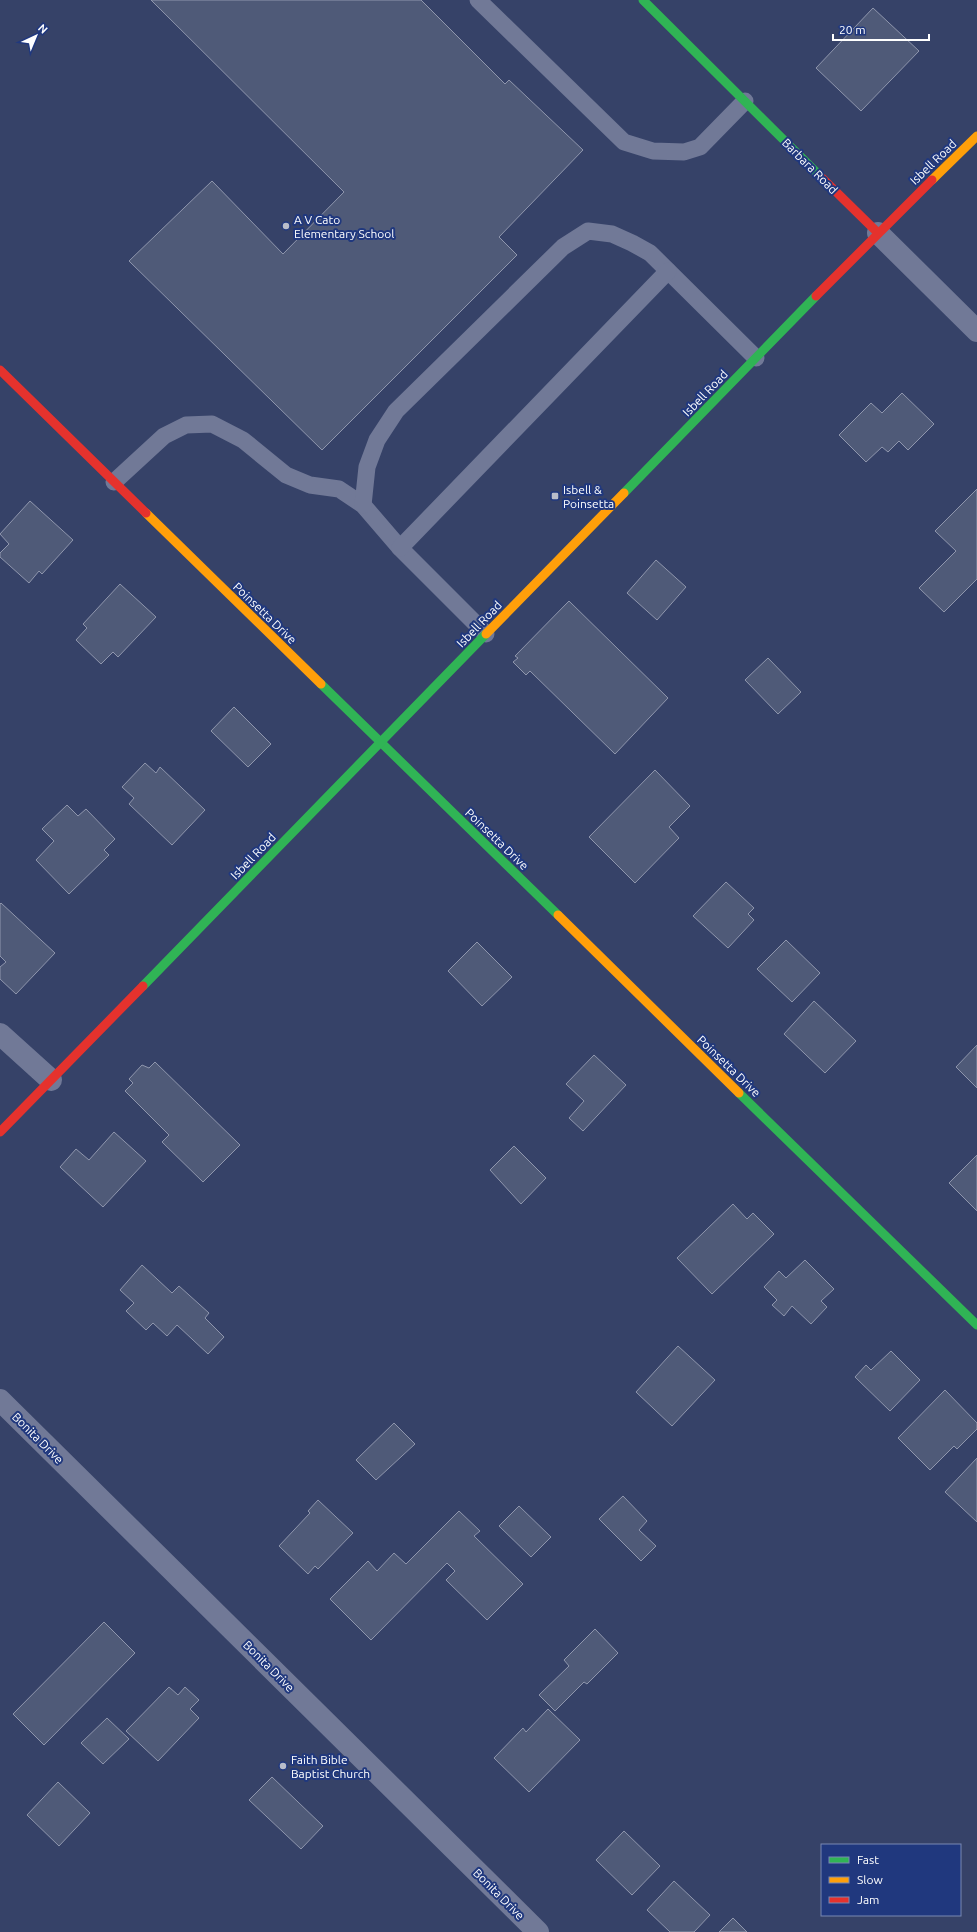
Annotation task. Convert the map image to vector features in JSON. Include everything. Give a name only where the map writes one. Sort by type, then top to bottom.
[{"type":"street","name":"Barbara Road","points":[[644,0],[977,331]]},
{"type":"street","name":"Isbell Road","points":[[0,1132],[878,233],[974,142]]},
{"type":"street","name":"Poinsetta Drive","points":[[0,370],[977,1325]]},
{"type":"street","points":[[0,1034],[51,1080]]},
{"type":"street","name":"Bonita Drive","points":[[0,1400],[538,1932]]},
{"type":"lane","points":[[478,0],[624,142],[653,151],[684,152],[700,147],[745,101]]},
{"type":"lane","points":[[363,505],[367,467],[377,440],[396,412],[562,247],[588,231],[612,234],[650,253],[756,358]]},
{"type":"lane","points":[[400,548],[668,271]]},
{"type":"lane","points":[[114,482],[164,436],[186,425],[212,424],[244,440],[286,475],[310,485],[339,489],[363,505],[400,548],[486,634]]},
{"type":"building","points":[[151,0],[421,0],[505,84],[509,80],[583,150],[499,237],[517,255],[322,450],[129,261],[212,181],[283,254],[344,192]]},
{"type":"building","points":[[873,8],[919,51],[861,111],[816,68]]},
{"type":"building","points":[[902,393],[934,424],[908,450],[899,441],[888,452],[882,447],[866,462],[839,435],[871,403],[882,413]]},
{"type":"building","points":[[977,489],[977,579],[944,612],[919,588],[956,551],[935,531]]},
{"type":"building","points":[[30,501],[73,540],[42,574],[39,571],[29,583],[0,557],[0,553],[9,544],[0,534]]},
{"type":"building","points":[[656,560],[686,587],[657,620],[627,593]]},
{"type":"building","points":[[120,584],[156,617],[118,657],[113,652],[101,664],[76,640],[87,628],[83,624]]},
{"type":"building","points":[[569,601],[668,698],[615,754],[530,671],[526,675],[513,662],[518,658],[515,656]]},
{"type":"building","points":[[768,658],[801,692],[778,714],[745,680]]},
{"type":"building","points":[[234,707],[271,744],[248,767],[211,731]]},
{"type":"building","points":[[145,763],[156,773],[160,767],[205,810],[172,845],[129,804],[134,798],[122,787]]},
{"type":"building","points":[[655,770],[690,806],[669,827],[679,838],[635,883],[589,837]]},
{"type":"building","points":[[67,805],[78,816],[86,809],[115,839],[104,850],[109,855],[69,894],[36,860],[54,841],[42,829]]},
{"type":"building","points":[[726,882],[754,908],[748,914],[754,920],[728,948],[693,916]]},
{"type":"building","points":[[1,903],[55,953],[16,994],[0,979],[0,967],[6,962],[0,956]]},
{"type":"building","points":[[786,940],[820,973],[792,1002],[757,969]]},
{"type":"building","points":[[477,942],[512,977],[482,1006],[448,971]]},
{"type":"building","points":[[814,1001],[856,1041],[825,1073],[784,1034]]},
{"type":"building","points":[[977,1045],[977,1088],[956,1067]]},
{"type":"building","points":[[594,1055],[626,1085],[583,1131],[569,1118],[584,1101],[566,1084]]},
{"type":"building","points":[[155,1062],[240,1145],[203,1182],[162,1142],[169,1135],[125,1091],[133,1083],[129,1079],[142,1065],[149,1068]]},
{"type":"building","points":[[114,1132],[146,1161],[103,1207],[60,1167],[76,1149],[89,1160]]},
{"type":"building","points":[[514,1146],[546,1178],[521,1204],[490,1170]]},
{"type":"building","points":[[977,1155],[977,1211],[949,1183]]},
{"type":"building","points":[[733,1204],[747,1219],[753,1213],[774,1234],[712,1294],[677,1258]]},
{"type":"building","points":[[805,1260],[834,1289],[821,1301],[827,1307],[811,1324],[792,1306],[784,1316],[772,1305],[777,1300],[764,1287],[779,1271],[786,1278]]},
{"type":"building","points":[[142,1265],[172,1293],[179,1286],[209,1313],[205,1318],[224,1337],[208,1354],[177,1325],[167,1336],[153,1323],[146,1330],[126,1311],[134,1303],[120,1290]]},
{"type":"building","points":[[678,1346],[715,1380],[672,1426],[636,1392]]},
{"type":"building","points":[[891,1351],[920,1380],[890,1411],[855,1377],[866,1365],[871,1370]]},
{"type":"building","points":[[945,1390],[977,1423],[977,1429],[957,1449],[954,1446],[930,1470],[898,1438]]},
{"type":"building","points":[[394,1423],[415,1444],[376,1480],[356,1460]]},
{"type":"building","points":[[977,1458],[977,1522],[945,1492]]},
{"type":"building","points":[[623,1496],[647,1521],[639,1530],[656,1546],[641,1561],[599,1519]]},
{"type":"building","points":[[318,1500],[353,1533],[318,1569],[315,1566],[308,1574],[279,1546],[310,1513],[308,1511]]},
{"type":"building","points":[[519,1506],[551,1537],[531,1557],[499,1526]]},
{"type":"building","points":[[459,1511],[480,1531],[474,1536],[523,1584],[487,1620],[446,1580],[455,1571],[447,1563],[371,1640],[330,1599],[368,1561],[377,1571],[394,1553],[406,1564]]},
{"type":"building","points":[[104,1622],[135,1653],[44,1745],[13,1714]]},
{"type":"building","points":[[595,1629],[618,1653],[587,1684],[584,1682],[555,1711],[539,1695],[569,1666],[564,1660]]},
{"type":"building","points":[[169,1687],[178,1695],[185,1687],[199,1700],[190,1709],[199,1718],[158,1761],[126,1731]]},
{"type":"building","points":[[548,1709],[580,1740],[529,1792],[494,1758],[523,1728],[526,1732]]},
{"type":"building","points":[[107,1718],[129,1739],[103,1764],[81,1743]]},
{"type":"building","points":[[272,1777],[323,1826],[301,1849],[249,1800]]},
{"type":"building","points":[[58,1782],[90,1813],[59,1846],[27,1815]]},
{"type":"building","points":[[624,1831],[660,1866],[632,1895],[596,1860]]},
{"type":"building","points":[[674,1881],[710,1915],[694,1932],[670,1932],[647,1910]]},
{"type":"building","points":[[733,1918],[747,1932],[719,1932]]},
{"type":"traffic: fast","points":[[643,0],[821,177]]},
{"type":"traffic: fast","points":[[624,493],[816,296]]},
{"type":"traffic: fast","points":[[143,986],[486,634]]},
{"type":"traffic: fast","points":[[321,684],[558,915]]},
{"type":"traffic: fast","points":[[739,1093],[977,1325]]},
{"type":"traffic: slow","points":[[932,180],[977,136]]},
{"type":"traffic: slow","points":[[486,634],[624,493]]},
{"type":"traffic: slow","points":[[146,513],[321,684]]},
{"type":"traffic: slow","points":[[558,915],[739,1093]]},
{"type":"traffic: jam","points":[[821,177],[878,233]]},
{"type":"traffic: jam","points":[[816,296],[932,180]]},
{"type":"traffic: jam","points":[[0,370],[146,513]]},
{"type":"traffic: jam","points":[[0,1132],[143,986]]},
{"type":"place","name":"A V Cato Elementary School","points":[[286,226]]},
{"type":"place","name":"Isbell & Poinsetta","points":[[555,496]]},
{"type":"place","name":"Faith Bible Baptist Church","points":[[283,1766]]}]
